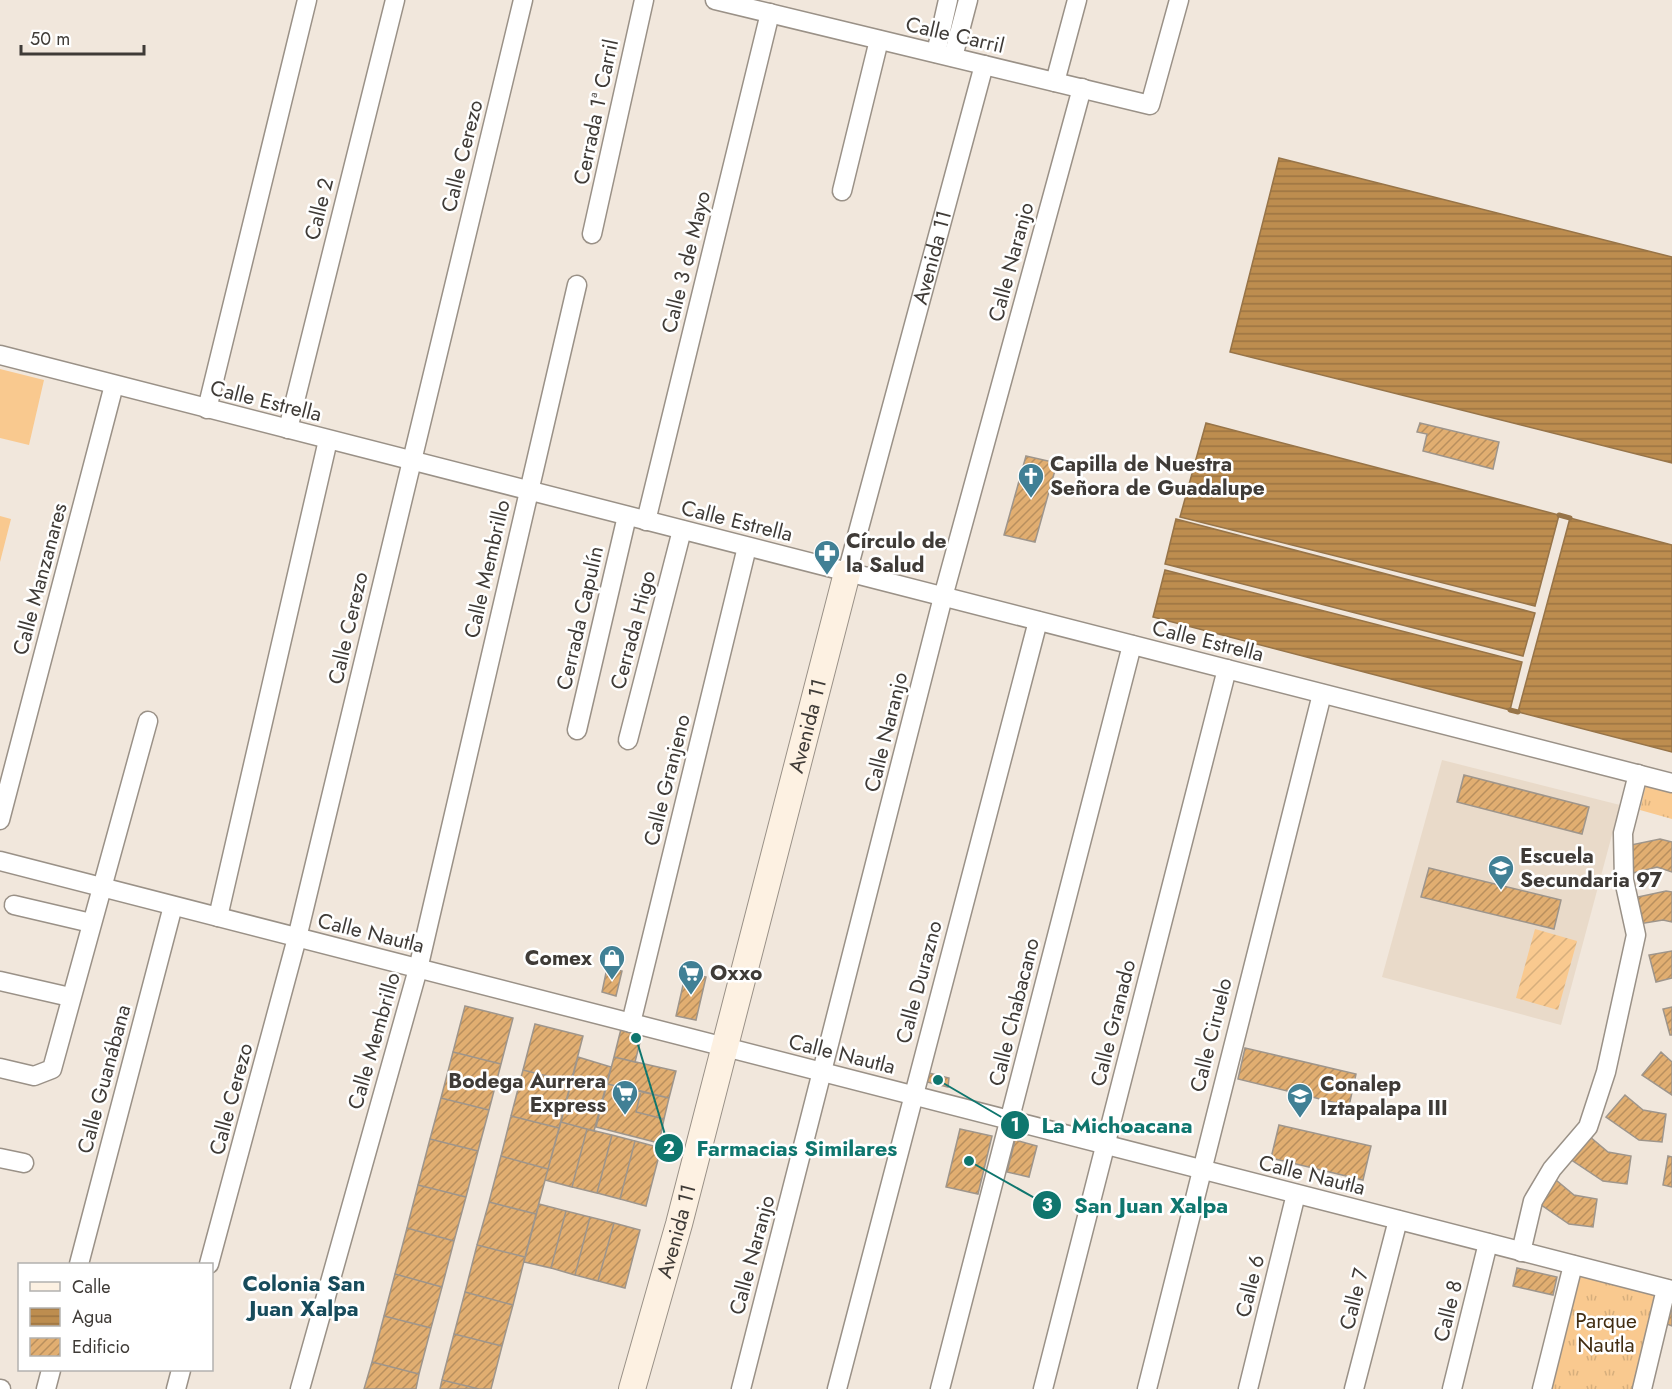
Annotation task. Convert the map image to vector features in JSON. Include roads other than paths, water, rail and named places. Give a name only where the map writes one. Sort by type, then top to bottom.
[{"type":"street","points":[[207,409],[307,0]]},
{"type":"street","name":"Calle 2","points":[[288,429],[394,0]]},
{"type":"street","name":"Calle Cerezo","points":[[209,1263],[297,938],[523,0]]},
{"type":"street","name":"Cerrada 1ª Carril","points":[[592,234],[644,0]]},
{"type":"street","name":"Calle Carril","points":[[715,0],[761,8],[879,40],[1150,105],[1179,0]]},
{"type":"street","points":[[944,55],[948,0]]},
{"type":"street","points":[[944,55],[968,0]]},
{"type":"street","points":[[1055,82],[1077,0]]},
{"type":"street","name":"Calle 3 de Mayo","points":[[646,521],[761,8]]},
{"type":"street","points":[[843,191],[879,40]]},
{"type":"street","name":"Avenida 11","points":[[632,1389],[726,1048],[847,573],[984,65]]},
{"type":"street","name":"Calle Naranjo","points":[[741,1389],[943,597],[1082,88]]},
{"type":"street","name":"Calle Membrillo","points":[[300,1389],[418,969],[577,285]]},
{"type":"street","name":"Calle Estrella","points":[[0,355],[1672,783]]},
{"type":"street","name":"Calle Manzanares","points":[[0,820],[114,385]]},
{"type":"street","points":[[218,917],[328,440]]},
{"type":"street","name":"Cerrada Capulín","points":[[577,730],[627,516]]},
{"type":"street","name":"Cerrada Higo","points":[[628,740],[682,530]]},
{"type":"street","name":"Calle Granjeno","points":[[631,1023],[747,547]]},
{"type":"street","name":"Calle Durazno","points":[[837,1389],[912,1095],[1038,621]]},
{"type":"street","name":"Calle Chabacano","points":[[940,1389],[1132,645]]},
{"type":"street","name":"Calle Granado","points":[[1043,1389],[1227,669]]},
{"type":"street","name":"Calle Ciruelo","points":[[1147,1389],[1200,1170],[1322,693]]},
{"type":"street","points":[[0,1068],[34,1076],[52,1069],[148,721]]},
{"type":"street","points":[[1521,1252],[1533,1201],[1552,1169],[1588,1127],[1594,1116],[1611,1050],[1636,935],[1624,880],[1623,833],[1638,774]]},
{"type":"street","name":"Calle Nautla","points":[[0,861],[1669,1290]]},
{"type":"street","points":[[14,905],[91,923]]},
{"type":"street","name":"Calle Guanábana","points":[[79,1263],[173,906]]},
{"type":"street","points":[[0,981],[70,997]]},
{"type":"street","points":[[0,1158],[24,1163]]},
{"type":"street","name":"Calle 6","points":[[1248,1389],[1296,1194]]},
{"type":"street","name":"Calle 7","points":[[1354,1389],[1398,1220]]},
{"type":"street","name":"Calle 8","points":[[1452,1389],[1488,1243]]},
{"type":"street","points":[[1542,1389],[1573,1265]]},
{"type":"street","points":[[1642,1389],[1669,1290]]},
{"type":"street","points":[[46,1389],[51,1371]]},
{"type":"street","points":[[176,1389],[181,1371]]},
{"type":"water","points":[[1279,158],[1672,257],[1672,463],[1230,352]]},
{"type":"water","points":[[1206,423],[1559,515],[1535,606],[1180,517]]},
{"type":"water","points":[[1570,518],[1672,545],[1672,752],[1518,712]]},
{"type":"water","points":[[1176,519],[1535,613],[1523,656],[1165,564]]},
{"type":"water","points":[[1165,570],[1522,662],[1510,710],[1153,617]]},
{"type":"waterway","points":[[1559,515],[1570,518]]},
{"type":"waterway","points":[[1510,710],[1518,712]]},
{"type":"place","name":"Capilla de Nuestra Señora de Guadalupe","points":[[1031,499]]},
{"type":"place","name":"Círculo de la Salud","points":[[827,576]]},
{"type":"place","name":"Escuela Secundaria 97","points":[[1501,891]]},
{"type":"place","name":"Comex","points":[[612,981]]},
{"type":"place","name":"Oxxo","points":[[691,996]]},
{"type":"place","name":"Farmacias Similares","points":[[636,1038]]},
{"type":"place","name":"La Michoacana","points":[[938,1080]]},
{"type":"place","name":"Bodega Aurrera Express","points":[[625,1116]]},
{"type":"place","name":"Conalep Iztapalapa III","points":[[1300,1119]]},
{"type":"place","name":"San Juan Xalpa","points":[[969,1161]]},
{"type":"district","name":"Colonia San Juan Xalpa","points":[[304,1296]]},
{"type":"park label","name":"Parque Nautla","points":[[1606,1333]]}]
